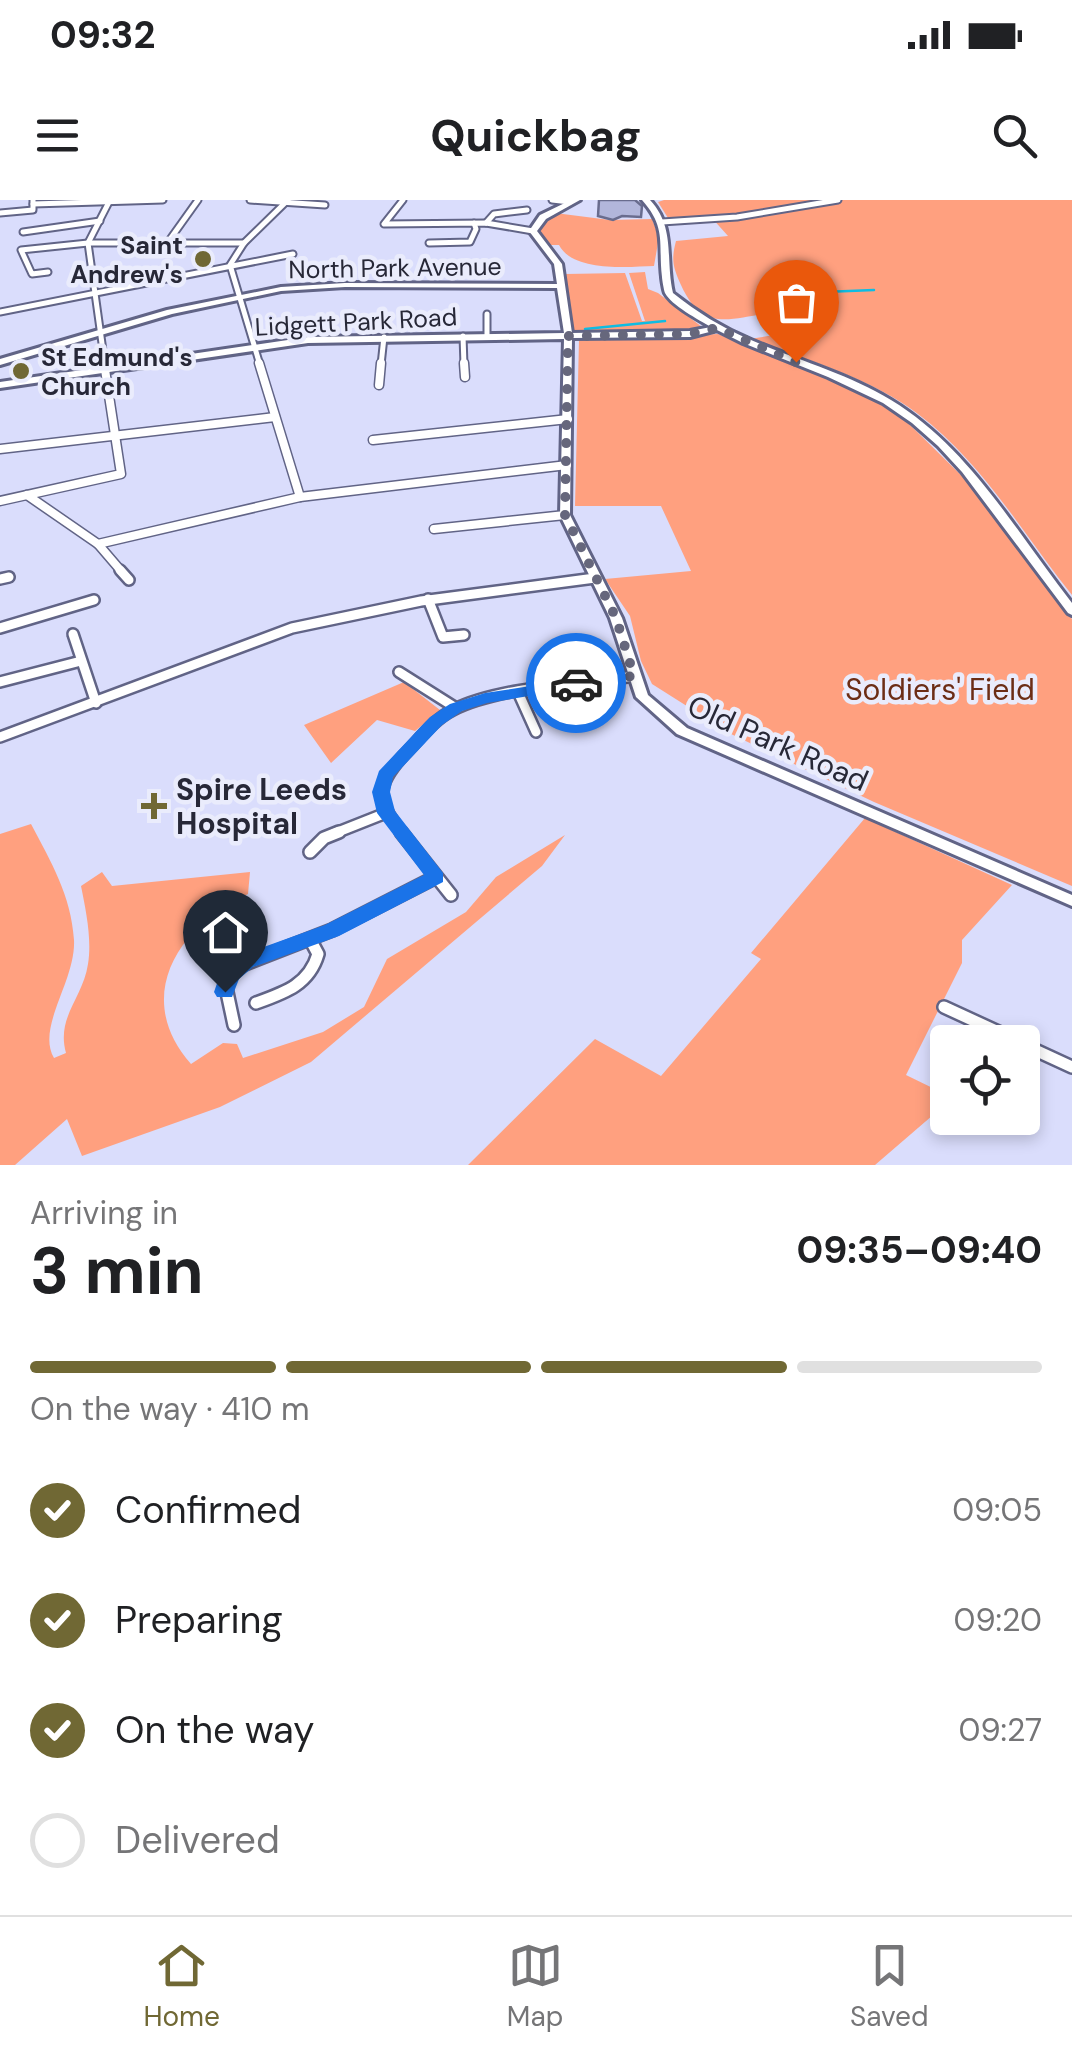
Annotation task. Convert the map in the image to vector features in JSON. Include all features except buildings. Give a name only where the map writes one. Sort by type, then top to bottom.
[{"type":"street","points":[[0,501],[121,474],[88,243],[110,200]]},
{"type":"street","points":[[0,213],[33,204],[163,200]]},
{"type":"street","points":[[168,242],[198,200]]},
{"type":"street","points":[[250,200],[325,205]]},
{"type":"street","points":[[288,200],[244,243],[230,264],[300,497]]},
{"type":"street","points":[[404,200],[384,224],[486,223],[533,231],[542,217],[573,201]]},
{"type":"street","points":[[552,200],[573,201]]},
{"type":"street","points":[[646,200],[667,235],[662,269],[669,294],[717,328],[850,383],[916,421],[972,479],[1072,611]]},
{"type":"street","points":[[662,222],[736,217],[838,200]]},
{"type":"street","points":[[486,223],[494,214],[527,210]]},
{"type":"street","points":[[23,232],[100,222]]},
{"type":"street","points":[[470,242],[476,229],[474,223]]},
{"type":"street","name":"Old Park Road","points":[[533,231],[558,264],[568,336],[565,515],[616,618],[642,696],[682,731],[1072,902]]},
{"type":"street","points":[[429,243],[470,242],[478,251]]},
{"type":"street","points":[[48,272],[32,274],[21,250],[88,243],[244,243]]},
{"type":"street","points":[[0,312],[292,254]]},
{"type":"street","name":"North Park Avenue","points":[[0,362],[100,330],[238,296],[344,285],[561,286]]},
{"type":"street","points":[[487,314],[488,336]]},
{"type":"street","name":"Lidgett Park Road","points":[[0,385],[253,346],[384,337],[690,334],[717,328]]},
{"type":"street","points":[[463,336],[465,377]]},
{"type":"street","points":[[379,386],[384,337]]},
{"type":"street","points":[[0,449],[275,417]]},
{"type":"street","points":[[374,440],[568,420]]},
{"type":"street","points":[[98,544],[300,497],[567,465]]},
{"type":"street","points":[[28,495],[98,544],[128,580]]},
{"type":"street","points":[[434,529],[565,515]]},
{"type":"street","points":[[0,737],[251,640],[428,598],[595,578]]},
{"type":"street","points":[[428,598],[443,638],[464,635]]},
{"type":"street","points":[[0,628],[94,600]]},
{"type":"street","points":[[72,634],[96,703]]},
{"type":"street","points":[[0,682],[81,661]]},
{"type":"street","points":[[399,672],[456,708]]},
{"type":"street","points":[[451,895],[386,813],[381,792],[385,776],[436,721],[456,708],[518,692],[634,676]]},
{"type":"street","points":[[518,692],[536,732]]},
{"type":"street","points":[[310,852],[324,838],[386,813]]},
{"type":"street","points":[[234,1024],[225,992],[230,974],[246,962],[310,940],[436,878]]},
{"type":"street","points":[[256,1003],[310,976],[318,954],[310,940]]},
{"type":"street","points":[[944,1007],[982,1025]]},
{"type":"street","points":[[1040,1052],[1072,1067]]},
{"type":"green space","points":[[1072,200],[1072,595],[982,476],[918,414],[859,380],[750,339],[816,328],[789,313],[714,318],[691,303],[675,268],[676,241],[728,236],[711,217],[668,218],[658,202]]},
{"type":"green space","points":[[555,213],[610,220],[652,219],[659,237],[654,266],[588,264],[566,254],[559,245],[547,245],[538,227]]},
{"type":"green space","points":[[645,272],[648,289],[702,327],[693,331],[574,331],[565,274],[625,273],[645,321],[629,273]]},
{"type":"green space","name":"Soldiers' Field","points":[[718,334],[833,378],[901,416],[966,480],[1072,619],[1072,886],[874,802],[731,734],[652,684],[641,661],[630,616],[605,579],[691,571],[661,506],[575,506],[579,340]]},
{"type":"green space","points":[[404,682],[440,710],[415,731],[377,720],[331,763],[304,725]]},
{"type":"green space","points":[[865,818],[1012,885],[962,940],[962,963],[906,1075],[930,1087],[930,1118],[875,1165],[468,1165],[595,1039],[661,1076],[761,959],[751,953]]},
{"type":"green space","points":[[31,824],[64,894],[74,940],[73,956],[50,1032],[54,1058],[66,1053],[67,1018],[88,964],[89,935],[81,886],[102,872],[112,886],[250,872],[248,894],[201,925],[171,966],[165,989],[165,1014],[174,1039],[191,1064],[223,1043],[237,1044],[243,1058],[323,1032],[364,1007],[387,959],[466,912],[496,877],[565,835],[542,866],[311,1062],[220,1107],[82,1156],[67,1119],[15,1165],[0,1165],[0,834]]},
{"type":"waterway","points":[[757,305],[784,301],[799,293],[874,290]]},
{"type":"waterway","points":[[760,307],[773,304]]},
{"type":"waterway","points":[[585,329],[665,321]]},
{"type":"way so far","points":[[576,683],[634,676],[616,618],[565,515],[568,336],[690,334],[717,328],[796,362]]},
{"type":"place","name":"Saint Andrew's","points":[[203,259]]},
{"type":"place","name":"St Edmund's Church","points":[[21,371]]},
{"type":"place","name":"Spire Leeds Hospital","points":[[154,806]]},
{"type":"route","points":[[225,992],[230,974],[246,962],[310,940],[436,878],[386,813],[381,783],[436,721],[456,708],[485,698],[576,683]]}]
